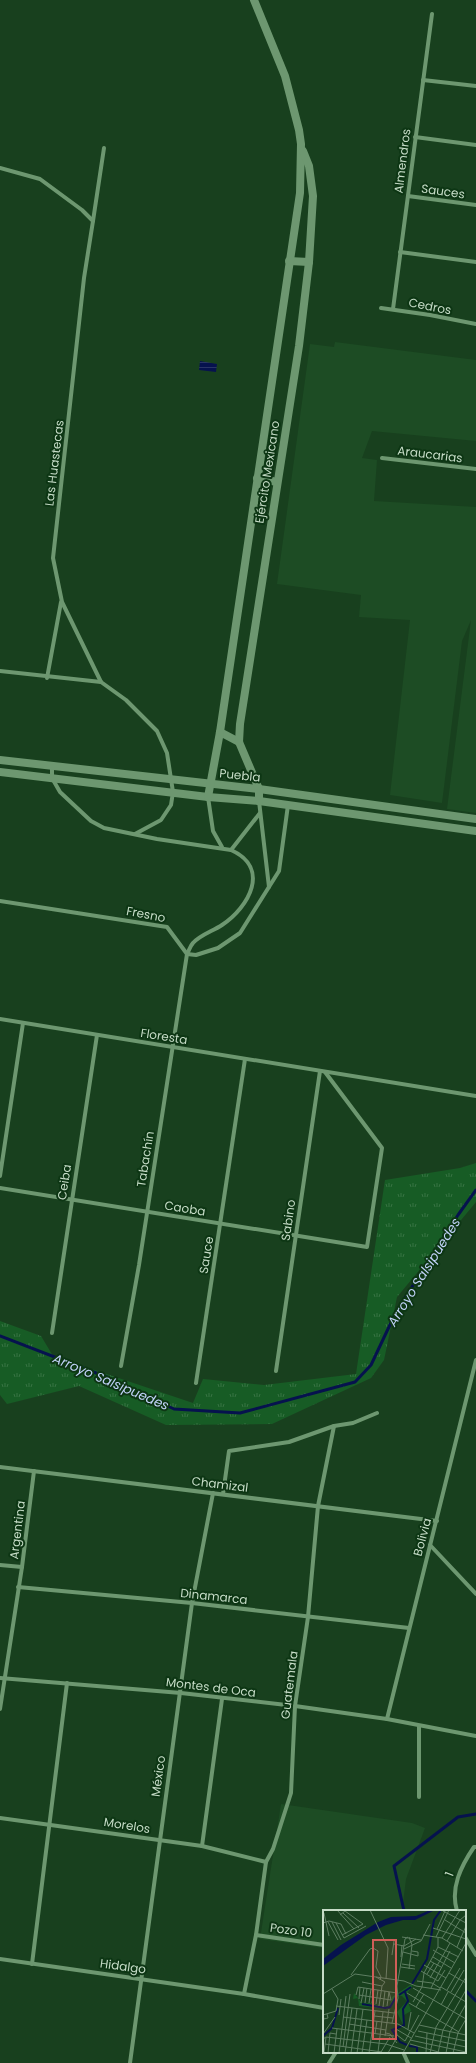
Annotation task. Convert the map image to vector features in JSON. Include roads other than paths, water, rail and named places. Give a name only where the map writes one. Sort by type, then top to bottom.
[{"type":"main road","name":"Ejército Mexicano","points":[[208,797],[220,732],[300,193],[301,144],[299,130],[286,76],[254,0]]},
{"type":"main road","name":"Ejército Mexicano","points":[[259,801],[259,789],[240,742],[240,724],[299,346],[309,262],[313,196],[309,166],[301,144]]},
{"type":"main road","points":[[289,261],[309,262]]},
{"type":"main road","points":[[257,478],[277,482]]},
{"type":"main road","points":[[220,732],[240,742]]},
{"type":"main road","name":"Puebla","points":[[0,760],[259,789],[476,819]]},
{"type":"main road","name":"Puebla","points":[[0,772],[208,797],[259,801],[476,831]]},
{"type":"street","name":"Almendros","points":[[393,310],[432,14]]},
{"type":"street","points":[[423,80],[476,86]]},
{"type":"street","points":[[415,137],[476,145]]},
{"type":"street","name":"Las Huastecas","points":[[104,148],[84,278],[53,558],[62,602],[101,682],[126,700],[157,731],[167,753],[173,792]]},
{"type":"street","points":[[0,168],[40,179],[82,210],[93,221]]},
{"type":"street","name":"Sauces","points":[[408,196],[476,205]]},
{"type":"street","points":[[400,252],[476,262]]},
{"type":"street","name":"Cedros","points":[[381,308],[476,324]]},
{"type":"street","name":"Araucarias","points":[[382,458],[476,469]]},
{"type":"street","points":[[47,678],[62,602]]},
{"type":"street","points":[[0,671],[47,678],[101,682]]},
{"type":"street","points":[[52,766],[52,778],[60,792],[91,821],[104,828],[222,847],[242,854],[250,863],[253,873],[250,890],[235,914],[223,924],[192,943],[187,954],[196,955],[218,948],[240,933],[279,871],[288,805]]},
{"type":"street","points":[[135,834],[161,820],[171,805],[173,792]]},
{"type":"street","points":[[208,797],[210,822],[222,847]]},
{"type":"street","points":[[259,801],[269,887]]},
{"type":"street","points":[[231,850],[260,813]]},
{"type":"street","name":"Fresno","points":[[0,901],[167,927],[187,954]]},
{"type":"street","name":"Tabachín","points":[[121,1366],[147,1212],[187,954]]},
{"type":"street","name":"Floresta","points":[[0,1020],[476,1096]]},
{"type":"street","points":[[0,1176],[23,1023]]},
{"type":"street","name":"Ceiba","points":[[52,1333],[97,1035]]},
{"type":"street","name":"Sauce","points":[[196,1383],[245,1059]]},
{"type":"street","name":"Caoba","points":[[0,1188],[367,1247],[382,1148],[323,1071]]},
{"type":"street","name":"Sabino","points":[[276,1371],[323,1071]]},
{"type":"street","name":"Bolivia","points":[[386,1719],[408,1628],[437,1521],[476,1360]]},
{"type":"street","points":[[223,1494],[229,1452],[289,1442],[334,1426],[353,1423],[377,1413]]},
{"type":"street","name":"Guatemala","points":[[266,1862],[273,1849],[291,1793],[294,1706],[308,1617],[318,1506],[334,1426]]},
{"type":"street","name":"Chamizal","points":[[0,1467],[437,1521]]},
{"type":"street","name":"Argentina","points":[[0,1710],[2,1678],[22,1567],[34,1471]]},
{"type":"street","name":"México","points":[[130,2063],[192,1604],[213,1493]]},
{"type":"street","points":[[430,1545],[476,1594]]},
{"type":"street","points":[[0,1565],[22,1567]]},
{"type":"street","name":"Dinamarca","points":[[18,1587],[192,1604],[408,1628]]},
{"type":"street","name":"Montes de Oca","points":[[2,1678],[181,1693],[294,1706],[386,1719],[476,1736]]},
{"type":"street","points":[[32,1964],[67,1683]]},
{"type":"street","points":[[202,1846],[222,1698]]},
{"type":"street","points":[[419,1726],[419,1797]]},
{"type":"street","name":"Morelos","points":[[0,1818],[49,1823],[202,1846],[266,1862]]},
{"type":"street","name":"1","points":[[457,1910],[454,1887],[464,1861],[475,1847]]},
{"type":"street","points":[[244,1994],[256,1935],[266,1862]]},
{"type":"street","name":"Pozo 10","points":[[256,1935],[323,1945]]},
{"type":"street","points":[[466,1940],[476,1955]]},
{"type":"street","name":"Hidalgo","points":[[0,1960],[244,1994],[323,2008]]},
{"type":"street","points":[[329,2063],[335,2053]]},
{"type":"street","points":[[403,2053],[408,2063]]},
{"type":"waterway","name":"Arroyo Salsipuedes","points":[[0,1336],[109,1378],[174,1409],[240,1413],[355,1382],[371,1365],[396,1312],[458,1215],[476,1190]]},
{"type":"waterway","points":[[404,1910],[394,1866],[458,1817],[476,1814]]},
{"type":"waterway","points":[[466,1991],[476,2001]]}]
